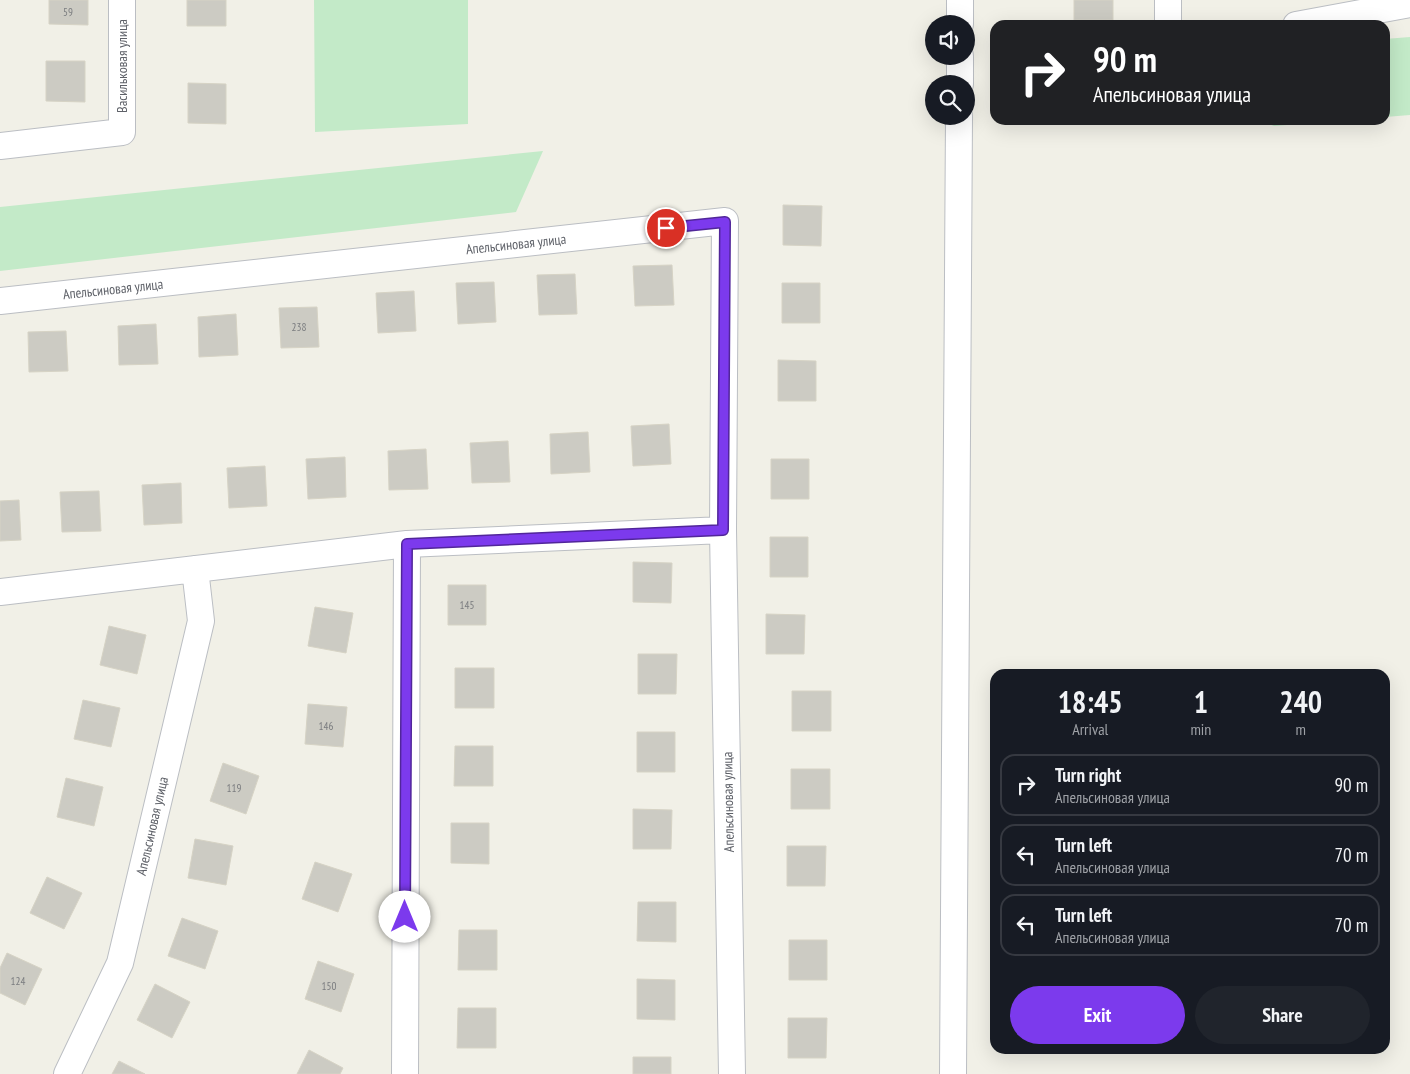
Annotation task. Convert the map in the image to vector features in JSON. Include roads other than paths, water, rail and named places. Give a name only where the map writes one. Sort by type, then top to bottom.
[{"type":"street","name":"Васильковая улица","points":[[0,146],[122,132],[122,0]]},
{"type":"street","points":[[960,0],[960,15]]},
{"type":"street","points":[[1168,0],[1168,20]]},
{"type":"street","points":[[1323,20],[1410,4]]},
{"type":"street","points":[[953,1074],[959,125]]},
{"type":"street","name":"Апельсиновая улица","points":[[0,301],[725,222],[723,530],[732,1074]]},
{"type":"street","points":[[0,592],[407,544],[723,530]]},
{"type":"street","points":[[402,1068],[407,544]]},
{"type":"street","name":"Апельсиновая улица","points":[[66,1074],[120,963],[201,621],[195,569]]}]
